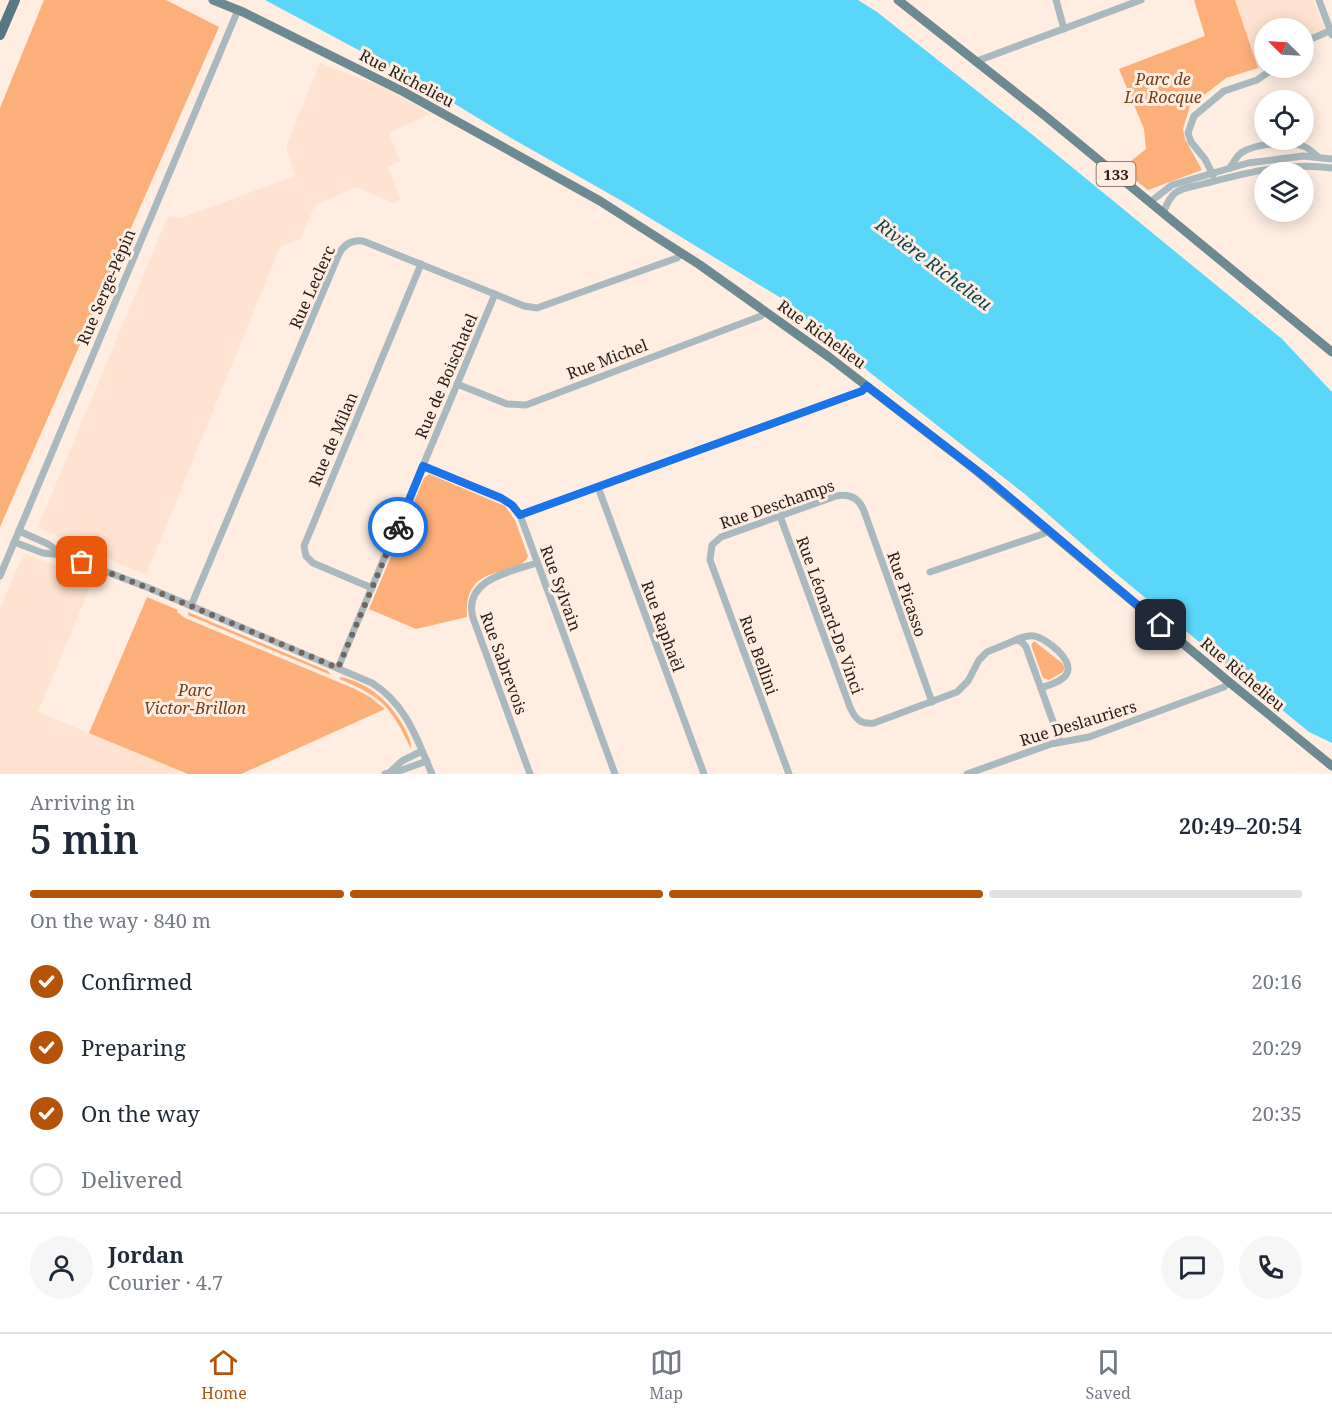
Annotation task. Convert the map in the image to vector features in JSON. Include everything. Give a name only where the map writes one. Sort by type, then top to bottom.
[{"type":"highway","points":[[0,35],[15,0]]},
{"type":"main road","name":"Rue Richelieu","points":[[213,0],[238,10],[409,95],[600,201],[681,253],[867,386],[1048,529],[1332,766]]},
{"type":"main road","name":"Rue Richelieu","points":[[227,0],[238,10]]},
{"type":"main road","name":"133","points":[[898,0],[977,61],[1332,352]]},
{"type":"street","points":[[1056,0],[1064,29]]},
{"type":"street","points":[[977,61],[1141,0]]},
{"type":"street","points":[[1314,38],[1332,32],[1319,0]]},
{"type":"street","name":"Rue Serge-Pépin","points":[[0,576],[238,10]]},
{"type":"street","points":[[1215,181],[1205,159],[1191,142],[1188,134],[1194,116],[1224,91],[1260,78]]},
{"type":"street","points":[[1230,168],[1239,154],[1245,151],[1254,147],[1284,143],[1302,145],[1318,158]]},
{"type":"street","points":[[1150,202],[1172,185],[1212,172],[1286,157],[1332,159]]},
{"type":"street","points":[[1163,213],[1169,201],[1179,190],[1282,166],[1305,165],[1332,168]]},
{"type":"street","name":"Rue Leclerc","points":[[191,606],[342,249],[351,242],[363,241],[527,307],[543,307],[677,258],[681,253]]},
{"type":"street","name":"Rue de Milan","points":[[372,588],[313,563],[306,556],[304,546],[421,264]]},
{"type":"street","name":"Rue de Boischatel","points":[[338,668],[495,294]]},
{"type":"street","name":"Rue Michel","points":[[458,384],[507,405],[522,406],[761,316],[765,311]]},
{"type":"street","points":[[423,466],[501,498],[512,505],[520,515],[862,391],[867,386]]},
{"type":"street","name":"Rue Raphaël","points":[[598,487],[704,774]]},
{"type":"street","name":"Rue Deschamps","points":[[712,545],[721,537],[839,495],[854,497]]},
{"type":"street","name":"Rue Picasso","points":[[854,497],[864,511],[932,702]]},
{"type":"street","name":"Rue Sylvain","points":[[520,515],[615,774]]},
{"type":"street","name":"Rue Léonard-De Vinci","points":[[780,516],[850,707],[859,721],[867,724],[874,723],[932,702]]},
{"type":"street","points":[[930,572],[1043,534],[1048,529]]},
{"type":"street","points":[[19,531],[48,544],[63,555],[372,682],[389,696],[407,717],[432,774]]},
{"type":"street","points":[[15,542],[43,553],[63,555]]},
{"type":"street","name":"Rue Bellini","points":[[712,545],[711,563],[789,774]]},
{"type":"street","name":"Rue Sabrevois","points":[[530,774],[473,620],[471,608],[476,591],[485,582],[537,563]]},
{"type":"street","points":[[932,702],[960,690],[984,655],[993,648],[1027,636],[1036,636],[1044,640],[1067,660],[1069,669],[1064,678],[1041,688]]},
{"type":"street","points":[[1012,641],[1020,641],[1025,645],[1060,741]]},
{"type":"street","name":"Rue Deslauriers","points":[[967,774],[1060,741],[1089,737],[1224,687],[1229,682]]},
{"type":"street","points":[[388,773],[402,761],[422,751]]},
{"type":"street","points":[[388,773],[427,761]]},
{"type":"shaded area","points":[[1235,0],[1313,0],[1325,30],[1314,35],[1314,18],[1254,18],[1254,56]]},
{"type":"shaded area","points":[[320,63],[383,87],[431,114],[389,133],[400,161],[388,167],[401,200],[393,203],[356,187],[315,205],[300,239],[280,247],[146,575],[38,527],[168,216],[181,218],[295,176],[286,146]]},
{"type":"shaded area","points":[[26,554],[93,580],[38,712],[179,770],[177,774],[0,774],[0,608],[23,555]]},
{"type":"green space","points":[[44,0],[166,0],[219,27],[0,527],[0,108]]},
{"type":"green space","name":"Parc de La Rocque","points":[[1194,0],[1235,0],[1254,56],[1254,69],[1226,78],[1190,106],[1183,129],[1185,139],[1202,170],[1148,190],[1121,169],[1146,149],[1144,129],[1119,69],[1205,36]]},
{"type":"green space","points":[[429,474],[505,506],[515,520],[528,556],[514,568],[492,574],[473,586],[468,599],[467,617],[416,629],[369,609],[424,478]]},
{"type":"green space","name":"Parc Victor-Brillon","points":[[147,597],[178,610],[177,612],[185,618],[355,689],[385,709],[241,774],[188,774],[89,733]]},
{"type":"green space","points":[[188,612],[328,671],[331,675],[188,615]]},
{"type":"green space","points":[[1034,641],[1062,663],[1065,667],[1063,672],[1049,680],[1043,678],[1031,645]]},
{"type":"green space","points":[[341,677],[362,684],[380,696],[401,721],[411,743],[411,749],[398,723],[384,705],[354,685],[339,679]]},
{"type":"water","name":"Rivière Richelieu","points":[[265,0],[858,0],[877,12],[1034,136],[1282,339],[1332,392],[1332,743],[1309,732],[1114,572],[1026,495],[873,375],[781,298],[622,201],[422,84]]},
{"type":"way so far","points":[[82,562],[338,668],[398,527]]},
{"type":"route","points":[[398,527],[423,466],[501,498],[512,505],[520,515],[862,391],[867,386],[993,483],[1161,625]]}]
